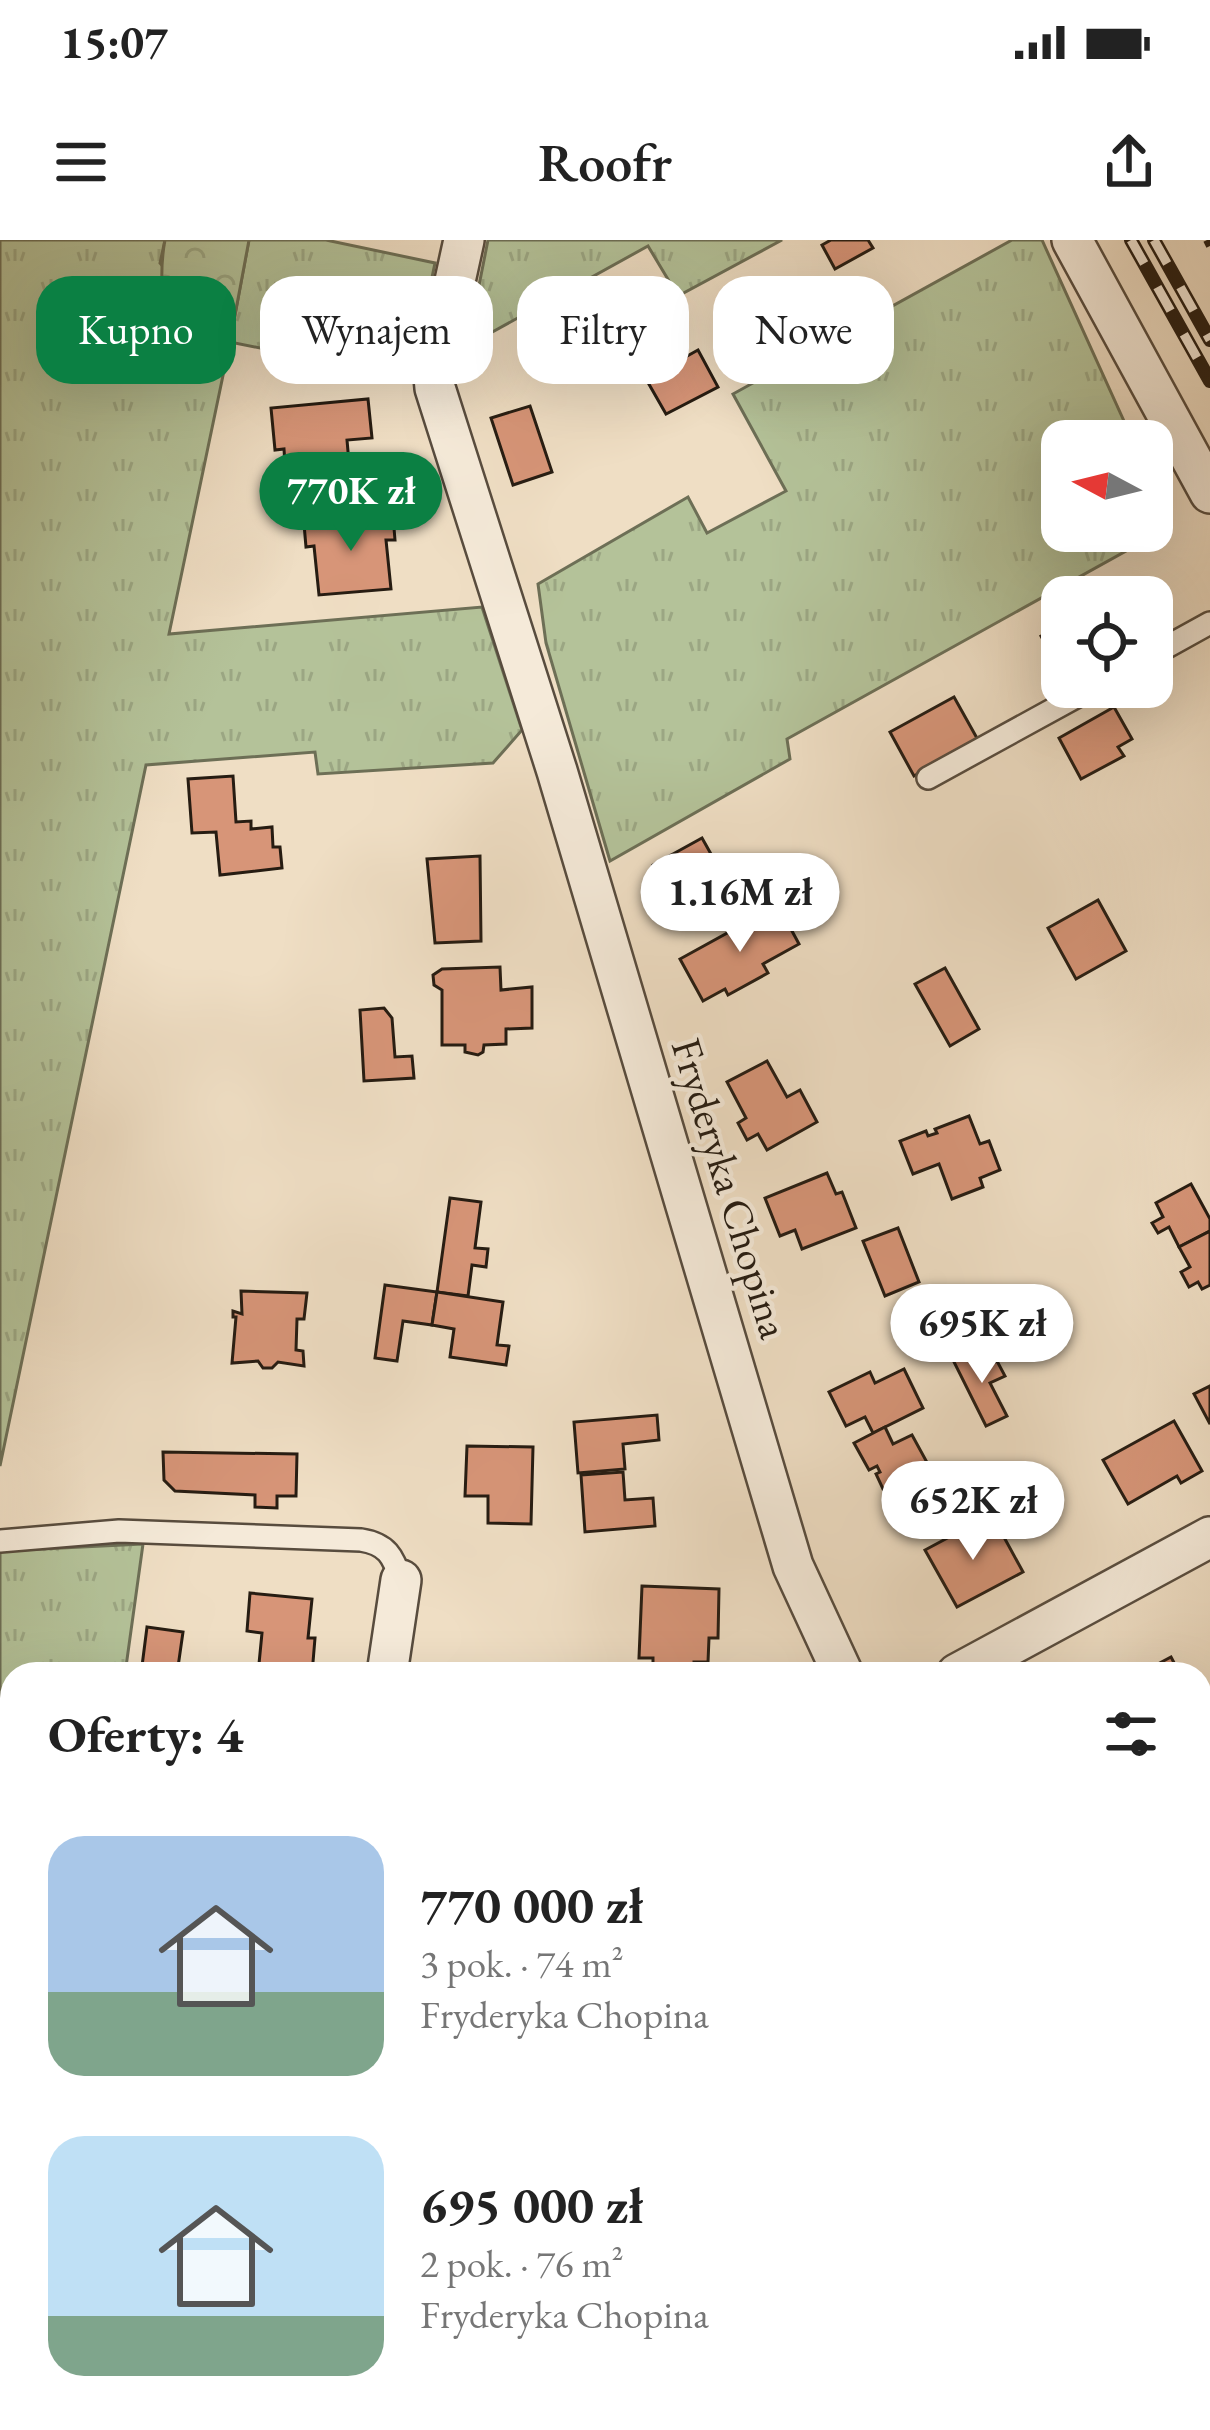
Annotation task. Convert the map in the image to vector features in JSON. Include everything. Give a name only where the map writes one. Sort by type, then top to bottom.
[{"type":"street","name":"Fryderyka Chopina","points":[[464,240],[435,388],[556,771],[793,1566],[837,1662]]},
{"type":"street","points":[[1072,240],[1210,493]]},
{"type":"street","points":[[979,1662],[1210,1537]]},
{"type":"street","points":[[389,1662],[401,1580]]},
{"type":"lane","points":[[1173,643],[1210,623]]},
{"type":"lane","points":[[928,778],[1056,708]]},
{"type":"lane","points":[[0,1541],[118,1531],[361,1540],[387,1550],[401,1580]]},
{"type":"green space","points":[[0,240],[165,240],[160,263],[172,276],[36,276],[36,384],[221,384],[169,634],[482,607],[522,730],[493,763],[318,774],[315,752],[146,765],[0,1466]]},
{"type":"green space","points":[[165,240],[249,240],[236,310],[236,276],[162,276]]},
{"type":"green space","points":[[249,240],[326,240],[435,263],[432,276],[260,276],[260,348],[236,343],[236,309]]},
{"type":"green space","points":[[488,240],[782,240],[689,290],[689,276],[666,276],[648,246],[594,276],[517,276],[517,318],[493,332],[493,276],[481,276]]},
{"type":"green space","points":[[1012,240],[1042,240],[1123,420],[1041,420],[1041,552],[1124,552],[1081,576],[1041,576],[1041,598],[787,739],[790,759],[610,861],[546,643],[538,584],[688,497],[707,533],[786,491],[733,394],[751,384],[894,384],[894,305]]},
{"type":"green space","points":[[143,1544],[127,1662],[0,1662],[0,1551]]},
{"type":"building","points":[[831,240],[868,240],[873,248],[835,269],[822,245]]},
{"type":"building","points":[[698,350],[718,387],[666,414],[649,384],[689,384],[689,355]]},
{"type":"building","points":[[368,399],[372,438],[347,440],[350,474],[286,480],[284,449],[275,450],[271,408]]},
{"type":"building","points":[[530,406],[552,472],[513,485],[491,418]]},
{"type":"building","points":[[393,516],[395,540],[386,540],[391,589],[319,595],[314,546],[306,547],[304,524]]},
{"type":"building","points":[[954,697],[978,740],[914,776],[890,732]]},
{"type":"building","points":[[1115,708],[1132,739],[1118,747],[1124,756],[1081,779],[1059,738]]},
{"type":"building","points":[[233,776],[236,822],[251,821],[251,829],[272,827],[273,847],[280,847],[282,868],[220,875],[216,832],[192,833],[188,779]]},
{"type":"building","points":[[702,838],[725,879],[675,906],[653,865]]},
{"type":"building","points":[[480,856],[481,941],[435,943],[427,859]]},
{"type":"building","points":[[1098,900],[1126,951],[1076,979],[1048,928]]},
{"type":"building","points":[[778,905],[799,944],[763,964],[768,973],[728,995],[725,989],[703,1001],[680,959]]},
{"type":"building","points":[[500,967],[501,990],[532,987],[532,1028],[506,1029],[506,1044],[484,1045],[478,1055],[465,1052],[465,1045],[442,1045],[442,990],[434,985],[433,975],[442,969]]},
{"type":"building","points":[[945,968],[979,1029],[950,1046],[915,984]]},
{"type":"building","points":[[384,1008],[392,1018],[395,1057],[412,1056],[414,1078],[364,1081],[360,1010]]},
{"type":"building","points":[[767,1061],[787,1097],[800,1090],[817,1122],[767,1150],[758,1134],[747,1140],[738,1123],[746,1118],[727,1082]]},
{"type":"building","points":[[969,1116],[980,1144],[989,1141],[1000,1170],[980,1178],[983,1187],[952,1199],[939,1164],[913,1174],[900,1141],[926,1131],[928,1136],[937,1133],[935,1129]]},
{"type":"building","points":[[827,1173],[836,1194],[842,1192],[856,1228],[802,1249],[795,1230],[780,1236],[765,1198]]},
{"type":"building","points":[[1191,1184],[1210,1219],[1210,1231],[1179,1247],[1169,1227],[1158,1233],[1152,1223],[1163,1217],[1156,1203]]},
{"type":"building","points":[[450,1198],[481,1202],[475,1248],[488,1249],[486,1267],[472,1265],[468,1296],[437,1292]]},
{"type":"building","points":[[898,1228],[919,1282],[885,1296],[863,1241]]},
{"type":"building","points":[[1210,1231],[1210,1285],[1202,1289],[1198,1282],[1189,1287],[1181,1272],[1190,1267],[1179,1247]]},
{"type":"building","points":[[385,1285],[437,1292],[432,1325],[403,1321],[397,1361],[375,1358]]},
{"type":"building","points":[[241,1291],[307,1293],[304,1319],[297,1319],[296,1350],[303,1351],[304,1366],[278,1362],[263,1368],[258,1361],[232,1363],[233,1311],[242,1314]]},
{"type":"building","points":[[437,1292],[503,1302],[497,1345],[509,1346],[506,1365],[450,1357],[454,1329],[432,1325]]},
{"type":"building","points":[[974,1349],[983,1368],[997,1361],[1005,1376],[990,1383],[1007,1416],[986,1426],[953,1360]]},
{"type":"building","points":[[904,1369],[923,1408],[873,1433],[865,1417],[846,1426],[829,1392],[870,1372],[875,1383]]},
{"type":"building","points":[[1210,1386],[1210,1424],[1194,1394]]},
{"type":"building","points":[[657,1415],[659,1440],[623,1444],[625,1469],[578,1473],[574,1422]]},
{"type":"building","points":[[1174,1421],[1202,1471],[1181,1483],[1177,1476],[1128,1504],[1103,1460]]},
{"type":"building","points":[[885,1427],[893,1444],[912,1435],[929,1466],[883,1489],[877,1466],[869,1470],[854,1443]]},
{"type":"building","points":[[467,1446],[533,1447],[531,1524],[488,1523],[488,1496],[465,1496]]},
{"type":"building","points":[[163,1452],[297,1454],[296,1496],[277,1496],[277,1508],[255,1507],[255,1495],[175,1491],[164,1480]]},
{"type":"building","points":[[623,1472],[625,1500],[653,1498],[655,1526],[585,1532],[581,1475]]},
{"type":"building","points":[[983,1519],[985,1523],[969,1531],[974,1540],[999,1528],[1023,1572],[957,1607],[925,1550]]},
{"type":"building","points":[[642,1586],[719,1589],[718,1638],[709,1638],[708,1662],[639,1658]]},
{"type":"building","points":[[250,1593],[312,1599],[308,1638],[315,1638],[313,1662],[259,1662],[262,1633],[247,1631]]},
{"type":"building","points":[[147,1627],[183,1632],[179,1662],[143,1662]]},
{"type":"railway","points":[[1131,240],[1210,381]]},
{"type":"railway","points":[[1154,240],[1210,340]]}]
